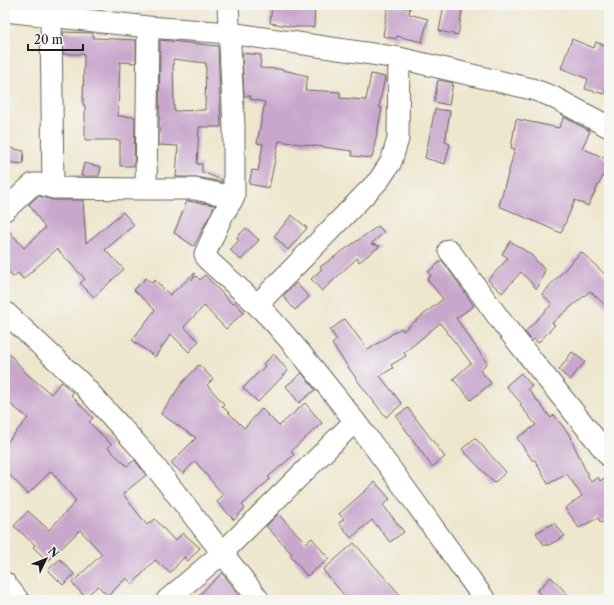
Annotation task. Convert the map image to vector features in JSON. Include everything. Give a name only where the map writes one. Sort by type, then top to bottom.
[{"type":"street","points":[[228,5],[234,128],[234,197],[222,216],[205,254],[212,264],[258,304],[279,327],[355,421],[485,600]]},
{"type":"street","points":[[5,11],[148,27],[230,32],[398,58],[532,89],[551,96],[609,127]]},
{"type":"street","points":[[51,16],[53,188]]},
{"type":"street","points":[[146,189],[148,27]]},
{"type":"street","points":[[258,304],[379,180],[391,162],[398,139],[398,58]]},
{"type":"street","points":[[5,210],[33,184],[40,184],[53,188],[195,189],[234,197]]},
{"type":"street","points":[[449,250],[504,326],[609,456]]},
{"type":"street","points":[[5,312],[81,383],[137,444],[221,554],[259,600]]},
{"type":"street","points":[[167,600],[221,554],[355,421]]},
{"type":"street","points":[[5,583],[18,600]]},
{"type":"building","points":[[272,5],[315,5],[314,27],[294,27],[270,23]]},
{"type":"building","points":[[388,5],[410,8],[409,14],[428,19],[422,42],[397,36],[396,39],[383,36]]},
{"type":"building","points":[[444,5],[463,5],[458,35],[439,31]]},
{"type":"building","points":[[63,32],[93,33],[93,38],[136,40],[136,63],[120,62],[118,116],[135,117],[134,166],[120,166],[120,140],[85,140],[85,105],[83,105],[84,54],[63,54]]},
{"type":"building","points":[[572,39],[594,48],[596,42],[609,47],[609,75],[605,94],[585,89],[588,79],[561,68]]},
{"type":"building","points":[[160,40],[218,46],[221,127],[199,127],[197,164],[202,164],[202,172],[222,180],[222,182],[197,177],[176,177],[178,146],[159,145]],"holes":[[[173,59],[206,63],[205,110],[174,111]]]},
{"type":"building","points":[[242,53],[261,55],[260,68],[279,69],[308,76],[305,90],[340,92],[340,98],[366,100],[371,74],[385,77],[379,107],[382,108],[372,158],[352,156],[352,151],[279,141],[269,188],[249,184],[252,170],[258,171],[263,144],[257,143],[265,102],[250,99],[251,96],[244,96]]},
{"type":"building","points":[[438,80],[453,83],[449,105],[434,102]]},
{"type":"building","points":[[435,109],[450,111],[445,142],[450,144],[445,164],[425,158]]},
{"type":"building","points":[[564,117],[590,131],[582,148],[609,160],[609,164],[588,206],[575,200],[561,233],[499,206],[515,149],[511,148],[516,119],[559,128]]},
{"type":"building","points":[[5,147],[24,151],[23,164],[5,162]]},
{"type":"building","points":[[84,163],[101,167],[99,176],[81,176]]},
{"type":"building","points":[[38,196],[53,200],[83,200],[86,243],[123,212],[134,225],[105,250],[124,269],[94,297],[80,283],[85,279],[57,249],[23,279],[18,273],[13,277],[5,268],[5,226],[24,248],[45,228],[29,204]]},
{"type":"building","points":[[187,201],[215,205],[194,246],[174,233]]},
{"type":"building","points":[[292,215],[307,228],[288,250],[274,236]]},
{"type":"building","points":[[378,226],[384,232],[371,244],[380,246],[359,262],[357,258],[322,291],[311,279],[322,269],[320,267]]},
{"type":"building","points":[[246,228],[259,240],[241,260],[230,250],[239,240],[236,238]]},
{"type":"building","points":[[510,241],[530,254],[545,270],[537,289],[521,272],[502,293],[488,280],[508,258],[502,254]]},
{"type":"building","points":[[581,252],[609,278],[609,309],[590,291],[552,323],[555,325],[538,343],[534,339],[532,341],[525,332],[552,304],[542,294]]},
{"type":"building","points":[[442,260],[474,306],[456,318],[487,363],[480,370],[491,383],[471,400],[453,379],[471,363],[440,323],[404,353],[406,356],[391,365],[393,368],[380,376],[402,404],[386,417],[360,384],[332,344],[337,340],[330,330],[345,319],[368,350],[401,328],[403,331],[443,299],[427,279],[431,276],[428,272]]},
{"type":"building","points":[[195,273],[192,280],[196,276],[200,280],[205,275],[232,304],[234,302],[244,312],[226,329],[204,306],[184,327],[199,341],[189,352],[171,334],[155,357],[132,340],[155,310],[134,290],[146,278],[152,283],[155,280],[170,295]]},
{"type":"building","points":[[296,283],[309,297],[295,310],[283,296]]},
{"type":"building","points":[[5,349],[27,374],[51,394],[61,382],[73,393],[71,395],[93,418],[89,422],[111,444],[108,448],[127,466],[135,460],[146,475],[123,494],[147,525],[155,519],[175,541],[183,533],[200,548],[188,561],[184,557],[170,573],[155,560],[133,584],[126,578],[108,596],[98,586],[85,597],[72,583],[102,554],[80,530],[48,561],[33,547],[35,545],[14,526],[28,511],[49,530],[76,501],[51,471],[28,494],[5,470],[5,445],[28,418],[5,400]]},
{"type":"building","points":[[572,352],[585,362],[570,380],[559,370]]},
{"type":"building","points":[[274,354],[288,371],[258,402],[243,388],[265,366],[263,364]]},
{"type":"building","points":[[199,365],[213,379],[207,385],[224,404],[222,406],[244,428],[262,409],[279,426],[305,403],[322,423],[291,451],[294,455],[268,477],[270,479],[242,505],[245,508],[234,520],[217,502],[223,495],[195,461],[183,474],[171,463],[196,438],[161,414],[182,383]]},
{"type":"building","points":[[302,373],[315,390],[299,403],[286,386]]},
{"type":"building","points":[[521,373],[532,386],[528,389],[551,418],[554,415],[572,438],[571,439],[591,482],[598,477],[600,481],[609,475],[609,512],[605,514],[608,520],[601,523],[598,518],[579,528],[565,508],[582,496],[567,474],[548,484],[535,460],[532,460],[517,438],[536,425],[520,405],[522,404],[506,386]]},
{"type":"building","points":[[408,408],[445,457],[432,467],[396,416]]},
{"type":"building","points":[[475,438],[506,472],[494,483],[462,449]]},
{"type":"building","points":[[375,482],[390,499],[383,505],[404,532],[390,542],[372,520],[351,538],[339,523],[344,519],[339,514]]},
{"type":"building","points":[[278,514],[306,543],[312,538],[329,559],[307,576],[290,555],[292,554],[266,526]]},
{"type":"building","points":[[554,523],[565,536],[549,545],[544,545],[536,533]]},
{"type":"building","points":[[354,543],[405,600],[348,600],[323,570]]},
{"type":"building","points":[[60,559],[74,574],[63,585],[48,570]]},
{"type":"building","points":[[222,573],[243,600],[194,600]]},
{"type":"building","points":[[551,577],[573,600],[546,600],[537,591]]}]
